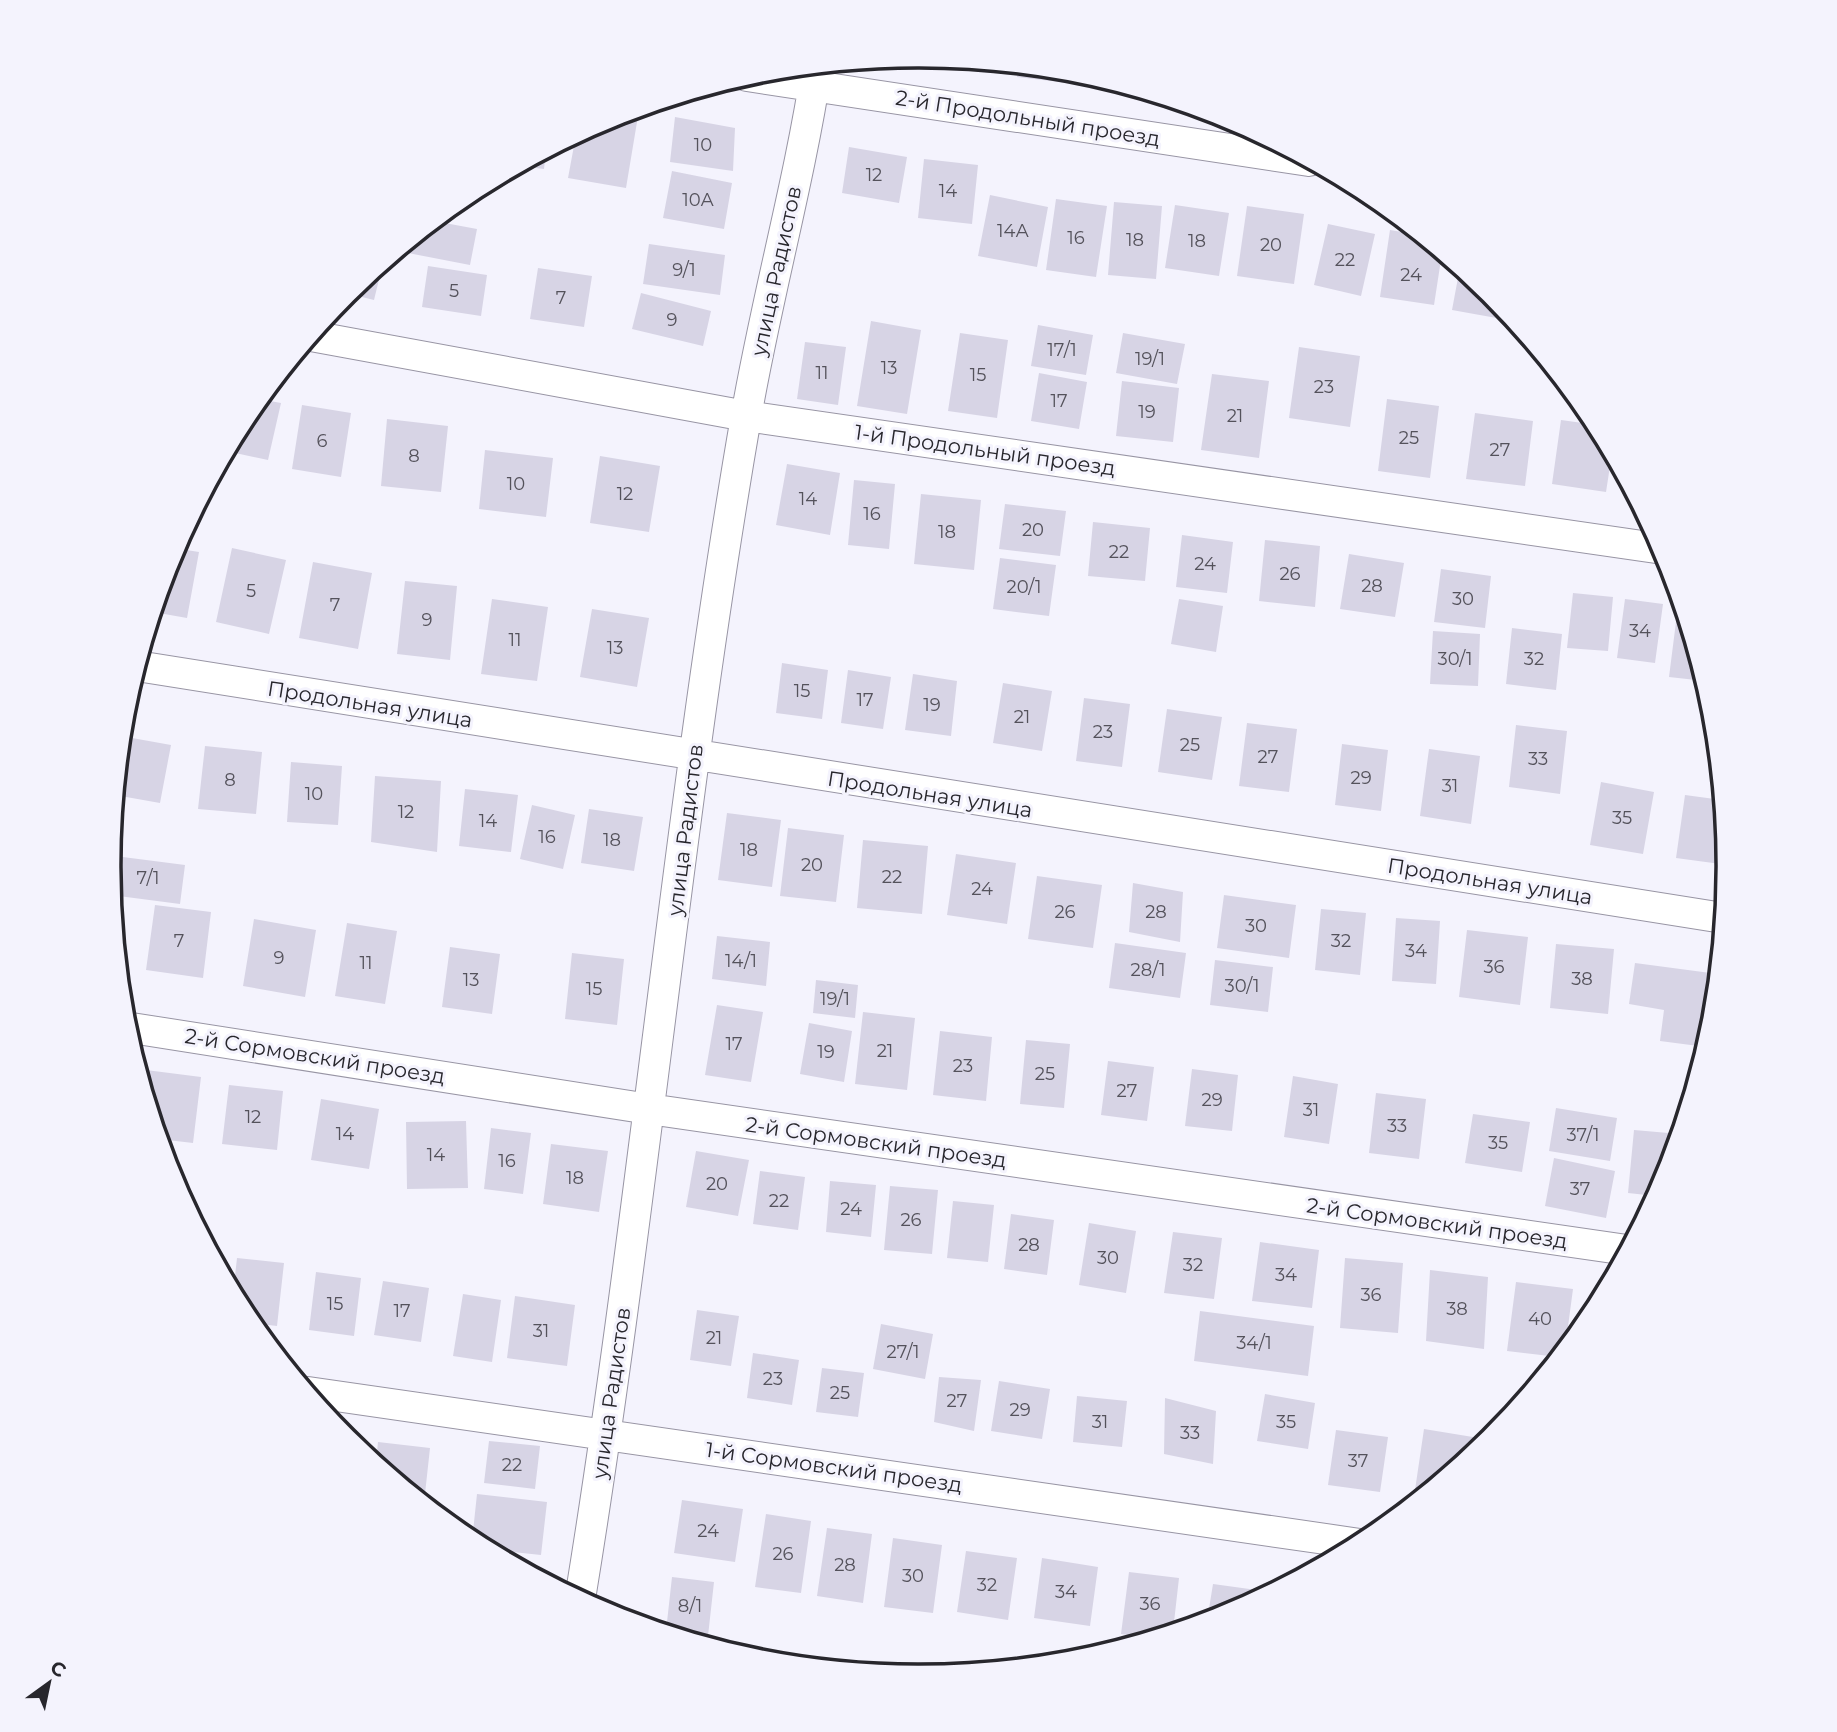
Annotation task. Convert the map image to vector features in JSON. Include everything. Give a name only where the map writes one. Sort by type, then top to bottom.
[{"type":"street","name":"2-й Продольный проезд","points":[[816,76],[1281,156]]},
{"type":"street","name":"улица Радистов","points":[[582,1588],[607,1434],[694,757],[746,416],[816,76]]},
{"type":"street","name":"1-й Продольный проезд","points":[[321,338],[746,416],[1650,547]]},
{"type":"street","name":"Продольная улица","points":[[146,668],[694,757],[1715,917]]},
{"type":"street","name":"2-й Сормовский проезд","points":[[138,1029],[649,1109],[1618,1249]]},
{"type":"street","name":"1-й Сормовский проезд","points":[[321,1394],[1342,1541]]},
{"type":"building","points":[[1017,74],[1023,75],[1068,83],[1017,77]]},
{"type":"building","points":[[675,117],[735,128],[733,171],[670,162]]},
{"type":"building","points":[[637,120],[626,188],[568,178],[574,147]]},
{"type":"building","points":[[849,147],[907,157],[899,203],[842,193]]},
{"type":"building","points":[[924,159],[978,165],[972,224],[918,218]]},
{"type":"building","points":[[545,162],[544,169],[534,168]]},
{"type":"building","points":[[672,171],[732,183],[724,229],[663,218]]},
{"type":"building","points":[[990,195],[1048,207],[1037,267],[978,256]]},
{"type":"building","points":[[1056,199],[1107,206],[1096,277],[1046,270]]},
{"type":"building","points":[[1114,202],[1162,206],[1156,279],[1108,275]]},
{"type":"building","points":[[1175,205],[1229,213],[1219,276],[1165,268]]},
{"type":"building","points":[[1247,206],[1304,214],[1294,284],[1237,276]]},
{"type":"building","points":[[447,223],[477,229],[470,265],[409,253]]},
{"type":"building","points":[[1328,224],[1375,234],[1361,296],[1314,285]]},
{"type":"building","points":[[1390,230],[1403,232],[1440,263],[1434,305],[1380,297]]},
{"type":"building","points":[[649,244],[725,255],[720,295],[643,284]]},
{"type":"building","points":[[428,266],[487,275],[481,316],[422,307]]},
{"type":"building","points":[[538,268],[592,276],[584,327],[530,319]]},
{"type":"building","points":[[379,279],[374,300],[360,296]]},
{"type":"building","points":[[1458,279],[1498,318],[1452,310]]},
{"type":"building","points":[[641,293],[711,311],[703,346],[632,329]]},
{"type":"building","points":[[871,321],[921,330],[907,414],[857,406]]},
{"type":"building","points":[[1038,325],[1093,335],[1086,375],[1031,366]]},
{"type":"building","points":[[960,333],[1008,340],[997,418],[948,411]]},
{"type":"building","points":[[1123,333],[1185,344],[1177,384],[1116,373]]},
{"type":"building","points":[[805,342],[846,347],[838,405],[797,399]]},
{"type":"building","points":[[1299,347],[1360,356],[1350,427],[1289,418]]},
{"type":"building","points":[[1039,373],[1087,382],[1079,429],[1031,421]]},
{"type":"building","points":[[1212,374],[1269,381],[1259,458],[1201,450]]},
{"type":"building","points":[[1122,381],[1179,388],[1173,442],[1116,436]]},
{"type":"building","points":[[1387,399],[1439,406],[1430,478],[1378,471]]},
{"type":"building","points":[[271,401],[281,403],[268,460],[236,453]]},
{"type":"building","points":[[302,405],[351,413],[341,477],[292,469]]},
{"type":"building","points":[[1475,413],[1533,421],[1525,486],[1466,479]]},
{"type":"building","points":[[387,419],[448,426],[441,492],[381,486]]},
{"type":"building","points":[[1561,420],[1582,423],[1610,468],[1606,492],[1552,484]]},
{"type":"building","points":[[485,450],[553,458],[546,517],[479,509]]},
{"type":"building","points":[[600,456],[660,466],[649,532],[590,523]]},
{"type":"building","points":[[787,464],[840,473],[830,535],[776,525]]},
{"type":"building","points":[[854,480],[895,484],[889,549],[848,545]]},
{"type":"building","points":[[921,494],[981,500],[974,570],[914,564]]},
{"type":"building","points":[[1005,504],[1066,511],[1060,556],[999,549]]},
{"type":"building","points":[[1093,522],[1150,528],[1145,581],[1088,576]]},
{"type":"building","points":[[1182,535],[1233,542],[1227,593],[1176,587]]},
{"type":"building","points":[[1265,540],[1320,546],[1315,607],[1259,601]]},
{"type":"building","points":[[232,548],[286,560],[269,634],[216,622]]},
{"type":"building","points":[[186,550],[199,552],[187,618],[162,614]]},
{"type":"building","points":[[1349,554],[1404,563],[1395,617],[1340,609]]},
{"type":"building","points":[[1000,558],[1056,565],[1049,616],[993,609]]},
{"type":"building","points":[[313,562],[372,573],[358,649],[299,638]]},
{"type":"building","points":[[1441,569],[1491,576],[1485,628],[1434,622]]},
{"type":"building","points":[[405,581],[457,586],[450,660],[397,654]]},
{"type":"building","points":[[1573,593],[1613,597],[1608,651],[1567,648]]},
{"type":"building","points":[[492,599],[548,607],[537,681],[481,674]]},
{"type":"building","points":[[1179,599],[1223,606],[1216,652],[1171,644]]},
{"type":"building","points":[[1625,599],[1663,604],[1655,663],[1617,658]]},
{"type":"building","points":[[592,609],[649,618],[637,687],[580,677]]},
{"type":"building","points":[[1676,618],[1694,680],[1669,677]]},
{"type":"building","points":[[1512,628],[1562,634],[1556,690],[1506,684]]},
{"type":"building","points":[[1433,631],[1480,634],[1478,686],[1430,684]]},
{"type":"building","points":[[782,663],[828,670],[822,719],[776,713]]},
{"type":"building","points":[[848,670],[891,677],[883,729],[841,723]]},
{"type":"building","points":[[913,674],[957,681],[951,736],[905,730]]},
{"type":"building","points":[[1003,683],[1052,691],[1042,751],[993,743]]},
{"type":"building","points":[[1084,698],[1130,704],[1122,767],[1076,761]]},
{"type":"building","points":[[1167,709],[1222,717],[1212,780],[1158,772]]},
{"type":"building","points":[[1247,723],[1297,729],[1289,792],[1239,786]]},
{"type":"building","points":[[1516,725],[1567,731],[1560,794],[1509,787]]},
{"type":"building","points":[[132,738],[171,745],[160,803],[124,797]]},
{"type":"building","points":[[1342,744],[1388,750],[1381,811],[1335,805]]},
{"type":"building","points":[[205,746],[262,752],[256,814],[198,809]]},
{"type":"building","points":[[1429,749],[1480,756],[1471,824],[1420,816]]},
{"type":"building","points":[[291,762],[342,766],[338,825],[287,822]]},
{"type":"building","points":[[375,776],[441,781],[437,852],[371,842]]},
{"type":"building","points":[[1601,782],[1654,792],[1643,854],[1590,845]]},
{"type":"building","points":[[465,789],[518,795],[511,852],[459,846]]},
{"type":"building","points":[[1685,795],[1713,799],[1716,863],[1676,858]]},
{"type":"building","points":[[532,805],[575,815],[563,869],[520,859]]},
{"type":"building","points":[[589,809],[643,817],[634,871],[581,863]]},
{"type":"building","points":[[727,813],[781,820],[772,887],[718,880]]},
{"type":"building","points":[[788,828],[844,835],[836,902],[780,896]]},
{"type":"building","points":[[863,840],[928,846],[922,914],[857,908]]},
{"type":"building","points":[[956,854],[1016,863],[1007,924],[947,915]]},
{"type":"building","points":[[121,857],[185,865],[180,904],[122,896]]},
{"type":"building","points":[[1037,876],[1102,885],[1093,948],[1028,939]]},
{"type":"building","points":[[1133,883],[1183,892],[1180,942],[1129,932]]},
{"type":"building","points":[[1224,895],[1296,905],[1289,958],[1217,948]]},
{"type":"building","points":[[155,905],[211,912],[203,978],[146,970]]},
{"type":"building","points":[[1321,909],[1366,913],[1360,975],[1315,970]]},
{"type":"building","points":[[1396,918],[1440,921],[1436,984],[1392,981]]},
{"type":"building","points":[[254,919],[316,930],[305,997],[243,986]]},
{"type":"building","points":[[347,923],[397,931],[385,1004],[335,996]]},
{"type":"building","points":[[1467,930],[1528,937],[1520,1005],[1459,997]]},
{"type":"building","points":[[717,936],[770,942],[766,986],[712,979]]},
{"type":"building","points":[[1115,943],[1186,953],[1180,998],[1109,988]]},
{"type":"building","points":[[1556,944],[1614,949],[1608,1014],[1550,1008]]},
{"type":"building","points":[[450,947],[500,954],[492,1014],[442,1007]]},
{"type":"building","points":[[572,953],[624,959],[617,1025],[565,1019]]},
{"type":"building","points":[[1215,960],[1273,967],[1268,1012],[1210,1005]]},
{"type":"building","points":[[1635,963],[1709,973],[1695,1046],[1660,1041],[1664,1010],[1629,1004]]},
{"type":"building","points":[[816,980],[858,985],[855,1018],[813,1013]]},
{"type":"building","points":[[717,1005],[763,1012],[751,1082],[705,1075]]},
{"type":"building","points":[[863,1012],[915,1018],[907,1090],[855,1084]]},
{"type":"building","points":[[809,1023],[852,1031],[844,1082],[800,1074]]},
{"type":"building","points":[[940,1031],[992,1037],[986,1101],[933,1095]]},
{"type":"building","points":[[1026,1040],[1070,1044],[1064,1108],[1020,1104]]},
{"type":"building","points":[[1108,1061],[1154,1067],[1147,1121],[1101,1115]]},
{"type":"building","points":[[1192,1069],[1238,1075],[1232,1131],[1185,1126]]},
{"type":"building","points":[[148,1070],[201,1077],[193,1143],[170,1140]]},
{"type":"building","points":[[1293,1076],[1338,1084],[1329,1144],[1284,1137]]},
{"type":"building","points":[[229,1085],[283,1091],[277,1150],[222,1144]]},
{"type":"building","points":[[1376,1093],[1426,1099],[1419,1159],[1369,1153]]},
{"type":"building","points":[[321,1099],[379,1109],[369,1169],[311,1160]]},
{"type":"building","points":[[1556,1108],[1617,1118],[1610,1161],[1549,1151]]},
{"type":"building","points":[[1473,1114],[1530,1122],[1522,1172],[1465,1163]]},
{"type":"building","points":[[466,1121],[468,1188],[407,1189],[406,1122]]},
{"type":"building","points":[[491,1128],[531,1133],[523,1194],[484,1189]]},
{"type":"building","points":[[1634,1130],[1670,1133],[1645,1195],[1628,1193]]},
{"type":"building","points":[[551,1144],[608,1151],[599,1212],[543,1204]]},
{"type":"building","points":[[696,1151],[749,1160],[738,1216],[686,1207]]},
{"type":"building","points":[[1554,1158],[1615,1171],[1606,1218],[1545,1206]]},
{"type":"building","points":[[760,1171],[805,1177],[798,1230],[753,1224]]},
{"type":"building","points":[[830,1181],[876,1185],[871,1237],[826,1232]]},
{"type":"building","points":[[890,1186],[938,1190],[932,1254],[884,1250]]},
{"type":"building","points":[[953,1201],[994,1205],[988,1262],[947,1258]]},
{"type":"building","points":[[1011,1214],[1054,1220],[1047,1275],[1004,1269]]},
{"type":"building","points":[[1089,1223],[1136,1231],[1126,1293],[1079,1285]]},
{"type":"building","points":[[1173,1232],[1222,1238],[1214,1299],[1164,1293]]},
{"type":"building","points":[[1260,1242],[1319,1250],[1312,1308],[1252,1301]]},
{"type":"building","points":[[237,1258],[284,1263],[277,1326],[266,1325],[235,1276]]},
{"type":"building","points":[[1345,1258],[1403,1263],[1398,1333],[1340,1328]]},
{"type":"building","points":[[1430,1270],[1488,1277],[1484,1349],[1426,1341]]},
{"type":"building","points":[[316,1272],[361,1278],[354,1336],[309,1330]]},
{"type":"building","points":[[383,1281],[429,1288],[421,1342],[374,1335]]},
{"type":"building","points":[[1516,1282],[1573,1289],[1568,1329],[1548,1356],[1507,1351]]},
{"type":"building","points":[[463,1294],[501,1300],[492,1362],[453,1356]]},
{"type":"building","points":[[515,1296],[575,1305],[567,1366],[507,1358]]},
{"type":"building","points":[[697,1310],[739,1316],[731,1366],[690,1360]]},
{"type":"building","points":[[1200,1311],[1314,1326],[1308,1376],[1194,1361]]},
{"type":"building","points":[[881,1324],[933,1334],[925,1379],[873,1369]]},
{"type":"building","points":[[753,1353],[799,1360],[792,1405],[747,1398]]},
{"type":"building","points":[[822,1368],[864,1373],[858,1417],[816,1412]]},
{"type":"building","points":[[939,1377],[981,1380],[974,1431],[934,1422]]},
{"type":"building","points":[[999,1381],[1050,1389],[1042,1439],[991,1431]]},
{"type":"building","points":[[1265,1394],[1315,1403],[1308,1449],[1257,1441]]},
{"type":"building","points":[[1077,1396],[1127,1401],[1122,1447],[1073,1442]]},
{"type":"building","points":[[1165,1398],[1216,1411],[1213,1464],[1164,1454]]},
{"type":"building","points":[[1424,1429],[1475,1437],[1444,1466],[1415,1490]]},
{"type":"building","points":[[1336,1430],[1388,1437],[1380,1492],[1328,1485]]},
{"type":"building","points":[[489,1441],[540,1446],[535,1489],[484,1483]]},
{"type":"building","points":[[378,1442],[430,1448],[425,1493],[393,1466],[377,1451]]},
{"type":"building","points":[[477,1494],[547,1502],[541,1555],[512,1552],[473,1528]]},
{"type":"building","points":[[682,1500],[743,1509],[735,1562],[674,1553]]},
{"type":"building","points":[[766,1514],[811,1521],[801,1593],[755,1587]]},
{"type":"building","points":[[827,1528],[872,1534],[863,1603],[817,1596]]},
{"type":"building","points":[[893,1538],[942,1545],[933,1613],[884,1607]]},
{"type":"building","points":[[966,1551],[1017,1558],[1008,1620],[957,1612]]},
{"type":"building","points":[[1042,1558],[1098,1567],[1090,1626],[1034,1618]]},
{"type":"building","points":[[1129,1572],[1179,1578],[1174,1621],[1130,1635],[1121,1634]]},
{"type":"building","points":[[672,1577],[714,1582],[708,1636],[667,1623]]},
{"type":"building","points":[[1213,1584],[1253,1589],[1224,1603],[1209,1609]]}]
